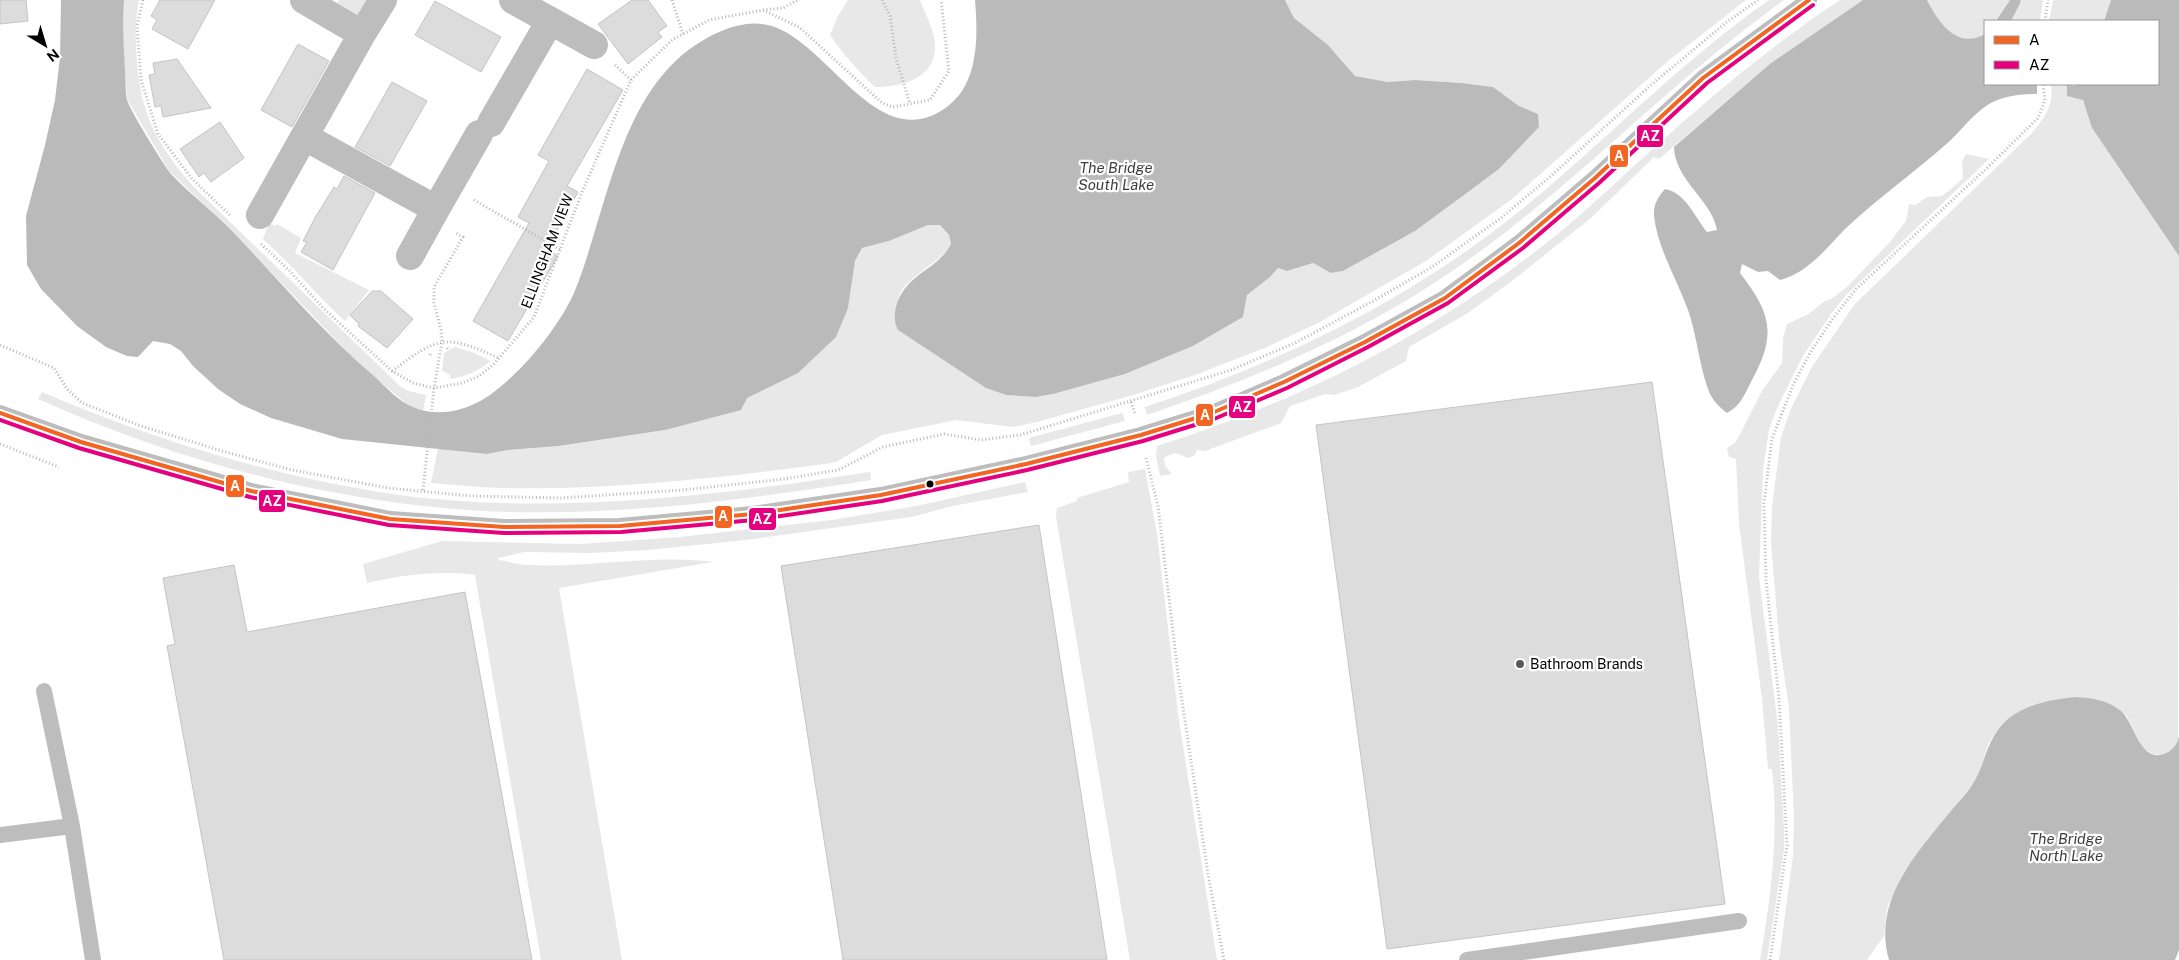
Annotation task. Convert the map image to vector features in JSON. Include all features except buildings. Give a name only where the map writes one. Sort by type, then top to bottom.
[{"type":"street","points":[[304,0],[362,34]]},
{"type":"street","points":[[251,225],[305,137],[362,34],[384,0]]},
{"type":"street","points":[[513,0],[594,45]]},
{"type":"street","points":[[410,256],[439,204],[550,21]]},
{"type":"street","points":[[305,137],[439,204]]},
{"type":"lane","points":[[0,413],[81,442],[251,491],[390,519],[504,527],[620,526],[763,513],[881,495],[1026,464],[1141,435],[1212,413],[1284,382],[1365,342],[1444,298],[1519,243],[1594,178],[1703,78],[1809,0]]},
{"type":"lane","points":[[44,691],[72,826],[93,960]]},
{"type":"lane","points":[[0,835],[72,826]]},
{"type":"lane","points":[[1467,960],[1739,921]]},
{"type":"path","name":"ELLINGHAM VIEW","points":[[143,0],[137,26],[140,80],[158,134],[193,180],[251,225],[323,308],[392,371],[413,383],[434,388],[462,383],[479,376],[499,358],[534,317],[582,192],[631,80],[672,40],[710,20],[783,8],[798,0]]},
{"type":"path","points":[[672,0],[683,34]]},
{"type":"path","points":[[882,0],[890,16],[896,58],[910,104]]},
{"type":"path","points":[[763,10],[799,28],[882,102],[893,107],[930,100],[949,71],[942,0]]},
{"type":"path","points":[[0,345],[54,368],[67,389],[82,403],[141,426],[292,470],[388,488],[471,496],[561,498],[682,490],[784,479],[838,470],[883,448],[944,434],[982,440],[1020,435],[1231,370],[1295,343],[1374,301],[1432,267],[1501,218],[1551,176],[1651,85],[1728,21],[1758,0]]},
{"type":"path","points":[[2045,20],[2048,0]]},
{"type":"path","points":[[1770,960],[1787,845],[1780,699],[1766,580],[1764,503],[1772,439],[1793,384],[1831,321],[1856,289],[1985,170],[2038,118],[2044,100],[2043,85]]},
{"type":"path","points":[[423,490],[434,388],[442,341],[442,330],[434,303],[434,287],[463,237],[439,204]]},
{"type":"path","points":[[439,204],[561,250]]},
{"type":"path","points":[[392,371],[412,357],[442,341],[452,340],[499,358]]},
{"type":"path","points":[[1131,402],[1158,506],[1178,674],[1208,874],[1224,960]]},
{"type":"path","points":[[0,444],[59,467]]},
{"type":"shaded area","points":[[124,0],[139,0],[136,46],[139,81],[147,114],[153,129],[170,157],[193,186],[401,387],[426,395],[423,411],[408,405],[356,361],[230,229],[169,171],[127,99],[122,22]]},
{"type":"shaded area","points":[[339,0],[377,0],[360,21],[335,6]]},
{"type":"shaded area","points":[[848,0],[920,0],[935,39],[934,56],[924,73],[896,85],[875,87],[851,62],[830,35],[838,16]]},
{"type":"shaded area","points":[[1285,0],[1746,0],[1668,61],[1512,199],[1426,261],[1318,323],[1267,347],[1195,375],[1130,396],[1013,427],[956,420],[882,435],[836,462],[825,464],[706,478],[586,487],[498,488],[431,483],[438,448],[487,454],[508,450],[560,446],[665,430],[747,398],[798,373],[848,308],[855,261],[862,248],[889,241],[928,225],[940,225],[949,235],[951,244],[940,257],[909,282],[900,294],[898,330],[987,388],[1006,395],[1036,397],[1053,394],[1125,374],[1193,346],[1243,317],[1247,295],[1270,277],[1278,268],[1287,271],[1313,263],[1331,273],[1343,271],[1415,231],[1499,169],[1539,127],[1538,114],[1519,106],[1493,87],[1415,80],[1388,82],[1355,76],[1328,45],[1294,18]]},
{"type":"shaded area","points":[[1769,0],[1784,0],[1705,62],[1515,225],[1436,282],[1397,306],[1317,348],[1234,383],[1147,415],[1145,407],[1251,368],[1302,345],[1352,321],[1448,264],[1538,196],[1680,70],[1738,22]]},
{"type":"shaded area","points":[[1840,0],[1863,0],[1771,63],[1659,159],[1654,157],[1591,218],[1512,281],[1468,313],[1409,347],[1406,361],[1358,387],[1335,395],[1325,394],[1290,406],[1281,423],[1205,451],[1197,450],[1194,456],[1187,458],[1178,454],[1170,455],[1164,458],[1165,466],[1172,474],[1160,476],[1156,456],[1157,446],[1260,409],[1309,388],[1404,339],[1495,281],[1572,222],[1728,84],[1794,32]]},
{"type":"shaded area","points":[[1927,0],[2010,0],[1997,20],[1984,20],[1984,35],[1974,39],[1965,39],[1957,36],[1950,32],[1937,18]]},
{"type":"shaded area","points":[[2020,0],[2043,0],[2040,20],[2012,20],[2021,3]]},
{"type":"shaded area","points":[[2053,0],[2111,0],[2104,20],[2049,20]]},
{"type":"shaded area","points":[[2051,85],[2076,85],[2092,128],[2179,256],[2178,742],[2172,749],[2162,755],[2152,754],[2143,748],[2127,716],[2099,700],[2088,698],[2076,697],[2049,701],[2014,715],[2000,727],[1989,742],[1978,775],[1968,791],[1903,874],[1887,908],[1884,936],[1867,960],[1779,960],[1793,855],[1794,819],[1789,708],[1779,640],[1771,542],[1772,507],[1781,437],[1790,411],[1812,367],[1854,305],[2032,133],[2048,110],[2052,91]]},
{"type":"shaded area","points":[[1966,154],[1989,159],[1846,295],[1803,356],[1777,408],[1769,429],[1763,470],[1759,577],[1778,726],[1784,850],[1767,960],[1760,960],[1773,864],[1774,793],[1772,769],[1768,769],[1762,699],[1739,524],[1736,459],[1729,457],[1727,448],[1736,442],[1762,391],[1782,363],[1783,338],[1787,324],[1807,315],[1848,286],[1889,243],[1906,221],[1909,204],[1915,205],[1927,197],[1941,196],[1963,178],[1962,162]]},
{"type":"shaded area","points":[[269,223],[275,226],[277,224],[301,238],[295,253],[369,290],[345,321],[263,239]]},
{"type":"shaded area","points":[[455,347],[472,352],[491,361],[472,373],[451,379],[449,374],[442,371],[444,353]]},
{"type":"shaded area","points":[[42,392],[127,426],[214,454],[302,477],[392,494],[451,500],[571,503],[632,500],[753,489],[870,472],[871,480],[761,496],[648,508],[534,512],[478,511],[424,506],[325,491],[227,468],[131,437],[84,419],[38,399]]},
{"type":"shaded area","points":[[1122,413],[1125,421],[1031,446],[1029,438]]},
{"type":"shaded area","points":[[1145,469],[1157,534],[1178,714],[1217,960],[1130,960],[1056,517],[1057,508],[1077,501],[1077,498],[1129,482],[1128,472]]},
{"type":"shaded area","points":[[1025,482],[1028,492],[953,506],[911,517],[746,540],[648,550],[592,553],[524,552],[498,558],[498,560],[529,565],[575,565],[644,560],[713,562],[559,588],[622,960],[541,960],[475,575],[420,574],[367,583],[363,564],[442,541],[580,544],[680,537],[832,520],[916,506]]},
{"type":"water","name":"The Bridge South Lake","points":[[61,0],[124,0],[123,36],[127,100],[134,115],[171,174],[226,225],[319,325],[392,393],[413,407],[430,412],[457,410],[482,400],[522,367],[547,337],[558,322],[574,293],[586,262],[618,159],[631,126],[648,95],[668,68],[694,46],[711,36],[739,25],[768,25],[790,35],[812,51],[854,91],[876,108],[899,118],[923,119],[948,106],[966,85],[971,72],[976,43],[975,0],[1285,0],[1294,18],[1328,45],[1355,76],[1388,82],[1415,80],[1493,87],[1519,106],[1538,114],[1539,127],[1499,169],[1415,231],[1343,271],[1331,273],[1313,263],[1287,271],[1278,268],[1270,277],[1247,295],[1243,317],[1193,346],[1125,374],[1036,397],[1006,395],[986,388],[898,330],[895,322],[895,313],[901,295],[914,279],[945,253],[951,244],[949,235],[940,225],[928,225],[889,241],[862,248],[855,261],[848,308],[836,337],[798,373],[747,398],[741,410],[665,430],[559,446],[508,450],[487,454],[342,439],[271,418],[240,404],[218,389],[193,366],[181,351],[170,344],[153,341],[138,357],[127,356],[106,347],[77,326],[41,289],[27,265],[26,216],[55,100],[60,57]]},
{"type":"water","points":[[1863,0],[1927,0],[1937,17],[1950,32],[1966,39],[1984,34],[1984,85],[2037,85],[2037,94],[2006,97],[1994,101],[1983,108],[1950,141],[1857,218],[1823,252],[1799,272],[1780,280],[1768,271],[1758,272],[1742,264],[1740,273],[1764,312],[1767,336],[1760,364],[1745,394],[1736,407],[1727,413],[1711,396],[1708,389],[1688,310],[1659,241],[1654,208],[1658,198],[1665,189],[1672,191],[1684,200],[1707,232],[1717,230],[1714,219],[1708,209],[1680,170],[1674,147],[1771,63]]},
{"type":"water","points":[[2010,0],[2020,0],[2021,2],[2012,20],[1997,20]]},
{"type":"water","points":[[2111,0],[2179,0],[2179,256],[2092,128],[2083,100],[2067,96],[2067,85],[2159,85],[2159,20],[2104,20]]},
{"type":"water","name":"The Bridge North Lake","points":[[2076,697],[2100,700],[2121,711],[2140,742],[2151,754],[2159,755],[2168,752],[2178,741],[2179,736],[2179,950],[2175,960],[1889,960],[1885,938],[1887,918],[1892,898],[1900,880],[1924,845],[1970,789],[1990,743],[2000,727],[2015,714],[2031,706],[2058,699]]},
{"type":"transit line","name":"A","points":[[0,413],[81,442],[251,491],[390,519],[504,527],[620,526],[753,514],[881,495],[1026,464],[1141,435],[1212,413],[1284,382],[1365,342],[1445,298],[1519,243],[1595,178],[1703,78],[1809,0]]},
{"type":"transit line","name":"AZ","points":[[0,420],[79,448],[250,497],[389,525],[504,533],[621,532],[754,520],[882,501],[1027,470],[1143,441],[1214,419],[1287,388],[1368,347],[1448,303],[1523,248],[1599,183],[1707,83],[1813,5]]},
{"type":"place","name":"Bathroom Brands","points":[[1520,664]]}]
